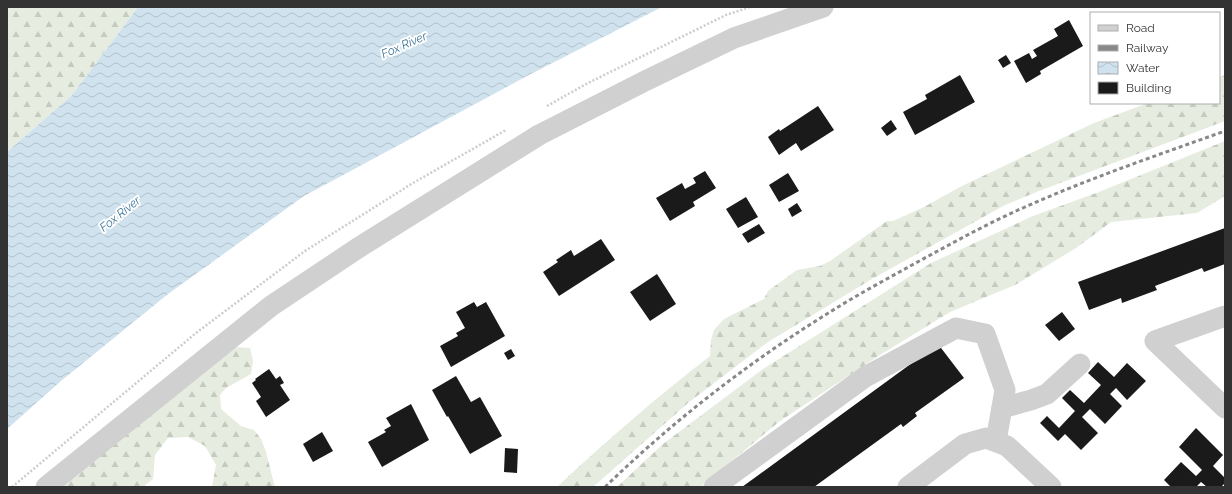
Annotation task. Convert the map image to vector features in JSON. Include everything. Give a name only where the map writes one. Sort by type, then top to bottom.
[{"type":"street","points":[[46,487],[271,306],[358,248],[539,135],[734,38],[823,7]]},
{"type":"street","points":[[1225,316],[1155,341],[1225,408]]},
{"type":"street","points":[[714,487],[865,377],[956,328],[985,334],[1005,390],[996,442]]},
{"type":"street","points":[[1002,408],[1047,394],[1080,364]]},
{"type":"street","points":[[908,487],[965,444],[986,438],[1007,446],[1051,487]]},
{"type":"green space","points":[[7,7],[138,7],[72,95],[7,152]]},
{"type":"green space","points":[[1225,75],[1225,121],[1005,205],[872,279],[768,342],[688,403],[593,487],[557,487],[632,420],[710,356],[711,340],[714,330],[724,319],[764,299],[768,291],[797,270],[820,266],[830,261],[887,221],[893,221],[924,207],[960,187],[1094,123],[1145,104],[1220,104],[1220,77]]},
{"type":"green space","points":[[1225,141],[1225,196],[1197,213],[1111,222],[1076,248],[1015,285],[950,312],[880,355],[780,421],[700,487],[617,487],[663,444],[763,369],[931,263],[1033,216],[1099,192]]},
{"type":"green space","points":[[234,347],[250,348],[253,361],[251,374],[226,388],[220,395],[221,409],[241,426],[254,430],[261,439],[276,487],[212,487],[216,465],[205,446],[188,437],[168,438],[155,455],[153,479],[143,487],[62,487]]},
{"type":"water","name":"Fox River","points":[[138,7],[662,7],[527,76],[304,196],[168,294],[61,381],[7,429],[7,152],[72,95]]},
{"type":"building","points":[[1069,20],[1083,46],[1040,71],[1041,74],[1026,83],[1014,61],[1029,53],[1032,59],[1037,56],[1033,50],[1058,36],[1054,29]]},
{"type":"building","points":[[1006,55],[1011,63],[1003,68],[998,60]]},
{"type":"building","points":[[960,75],[975,102],[915,135],[903,112],[927,99],[925,95]]},
{"type":"building","points":[[818,106],[834,130],[801,151],[796,143],[779,155],[768,137],[779,129],[780,131]]},
{"type":"building","points":[[891,120],[897,129],[887,136],[881,128]]},
{"type":"building","points":[[705,171],[716,188],[693,202],[695,206],[670,221],[656,198],[682,183],[685,189],[696,183],[693,178]]},
{"type":"building","points":[[788,173],[799,191],[779,202],[769,185]]},
{"type":"building","points":[[746,197],[758,217],[738,228],[726,209]]},
{"type":"building","points":[[797,203],[802,211],[792,217],[788,209]]},
{"type":"building","points":[[759,224],[765,233],[748,243],[742,234]]},
{"type":"building","points":[[1225,228],[1225,264],[1204,272],[1202,268],[1155,286],[1157,290],[1122,303],[1121,298],[1089,310],[1078,282]]},
{"type":"building","points":[[601,239],[615,260],[559,296],[543,272],[558,262],[556,260],[571,250],[574,256]]},
{"type":"building","points":[[657,274],[676,304],[650,321],[630,292]]},
{"type":"building","points":[[474,302],[477,307],[486,302],[505,336],[451,367],[440,346],[458,336],[456,333],[465,328],[456,312]]},
{"type":"building","points":[[1062,312],[1075,329],[1059,341],[1045,325]]},
{"type":"building","points":[[938,344],[964,378],[915,413],[917,416],[903,427],[901,424],[814,487],[742,487]]},
{"type":"building","points":[[511,349],[515,356],[508,360],[504,353]]},
{"type":"building","points":[[1098,362],[1114,377],[1127,363],[1146,381],[1127,400],[1116,388],[1110,394],[1122,406],[1105,424],[1090,409],[1082,417],[1098,433],[1081,450],[1065,434],[1058,441],[1040,423],[1047,416],[1059,428],[1075,411],[1062,398],[1070,390],[1084,403],[1101,385],[1088,373]]},
{"type":"building","points":[[269,369],[276,379],[280,376],[284,383],[280,385],[290,400],[266,417],[256,401],[261,397],[252,383]]},
{"type":"building","points":[[456,376],[471,402],[480,397],[502,436],[470,454],[432,390]]},
{"type":"building","points":[[411,404],[429,440],[382,467],[368,442],[386,432],[384,430],[391,426],[386,418]]},
{"type":"building","points":[[1196,428],[1223,455],[1213,466],[1225,478],[1225,483],[1221,487],[1207,487],[1201,482],[1196,487],[1171,487],[1164,480],[1181,462],[1196,476],[1202,470],[1179,447]]},
{"type":"building","points":[[322,432],[333,451],[313,462],[303,444]]},
{"type":"building","points":[[505,448],[518,449],[517,473],[504,472]]},
{"type":"railway","points":[[605,487],[657,439],[741,372],[770,351],[840,306],[996,220],[1050,196],[1225,131]]}]
